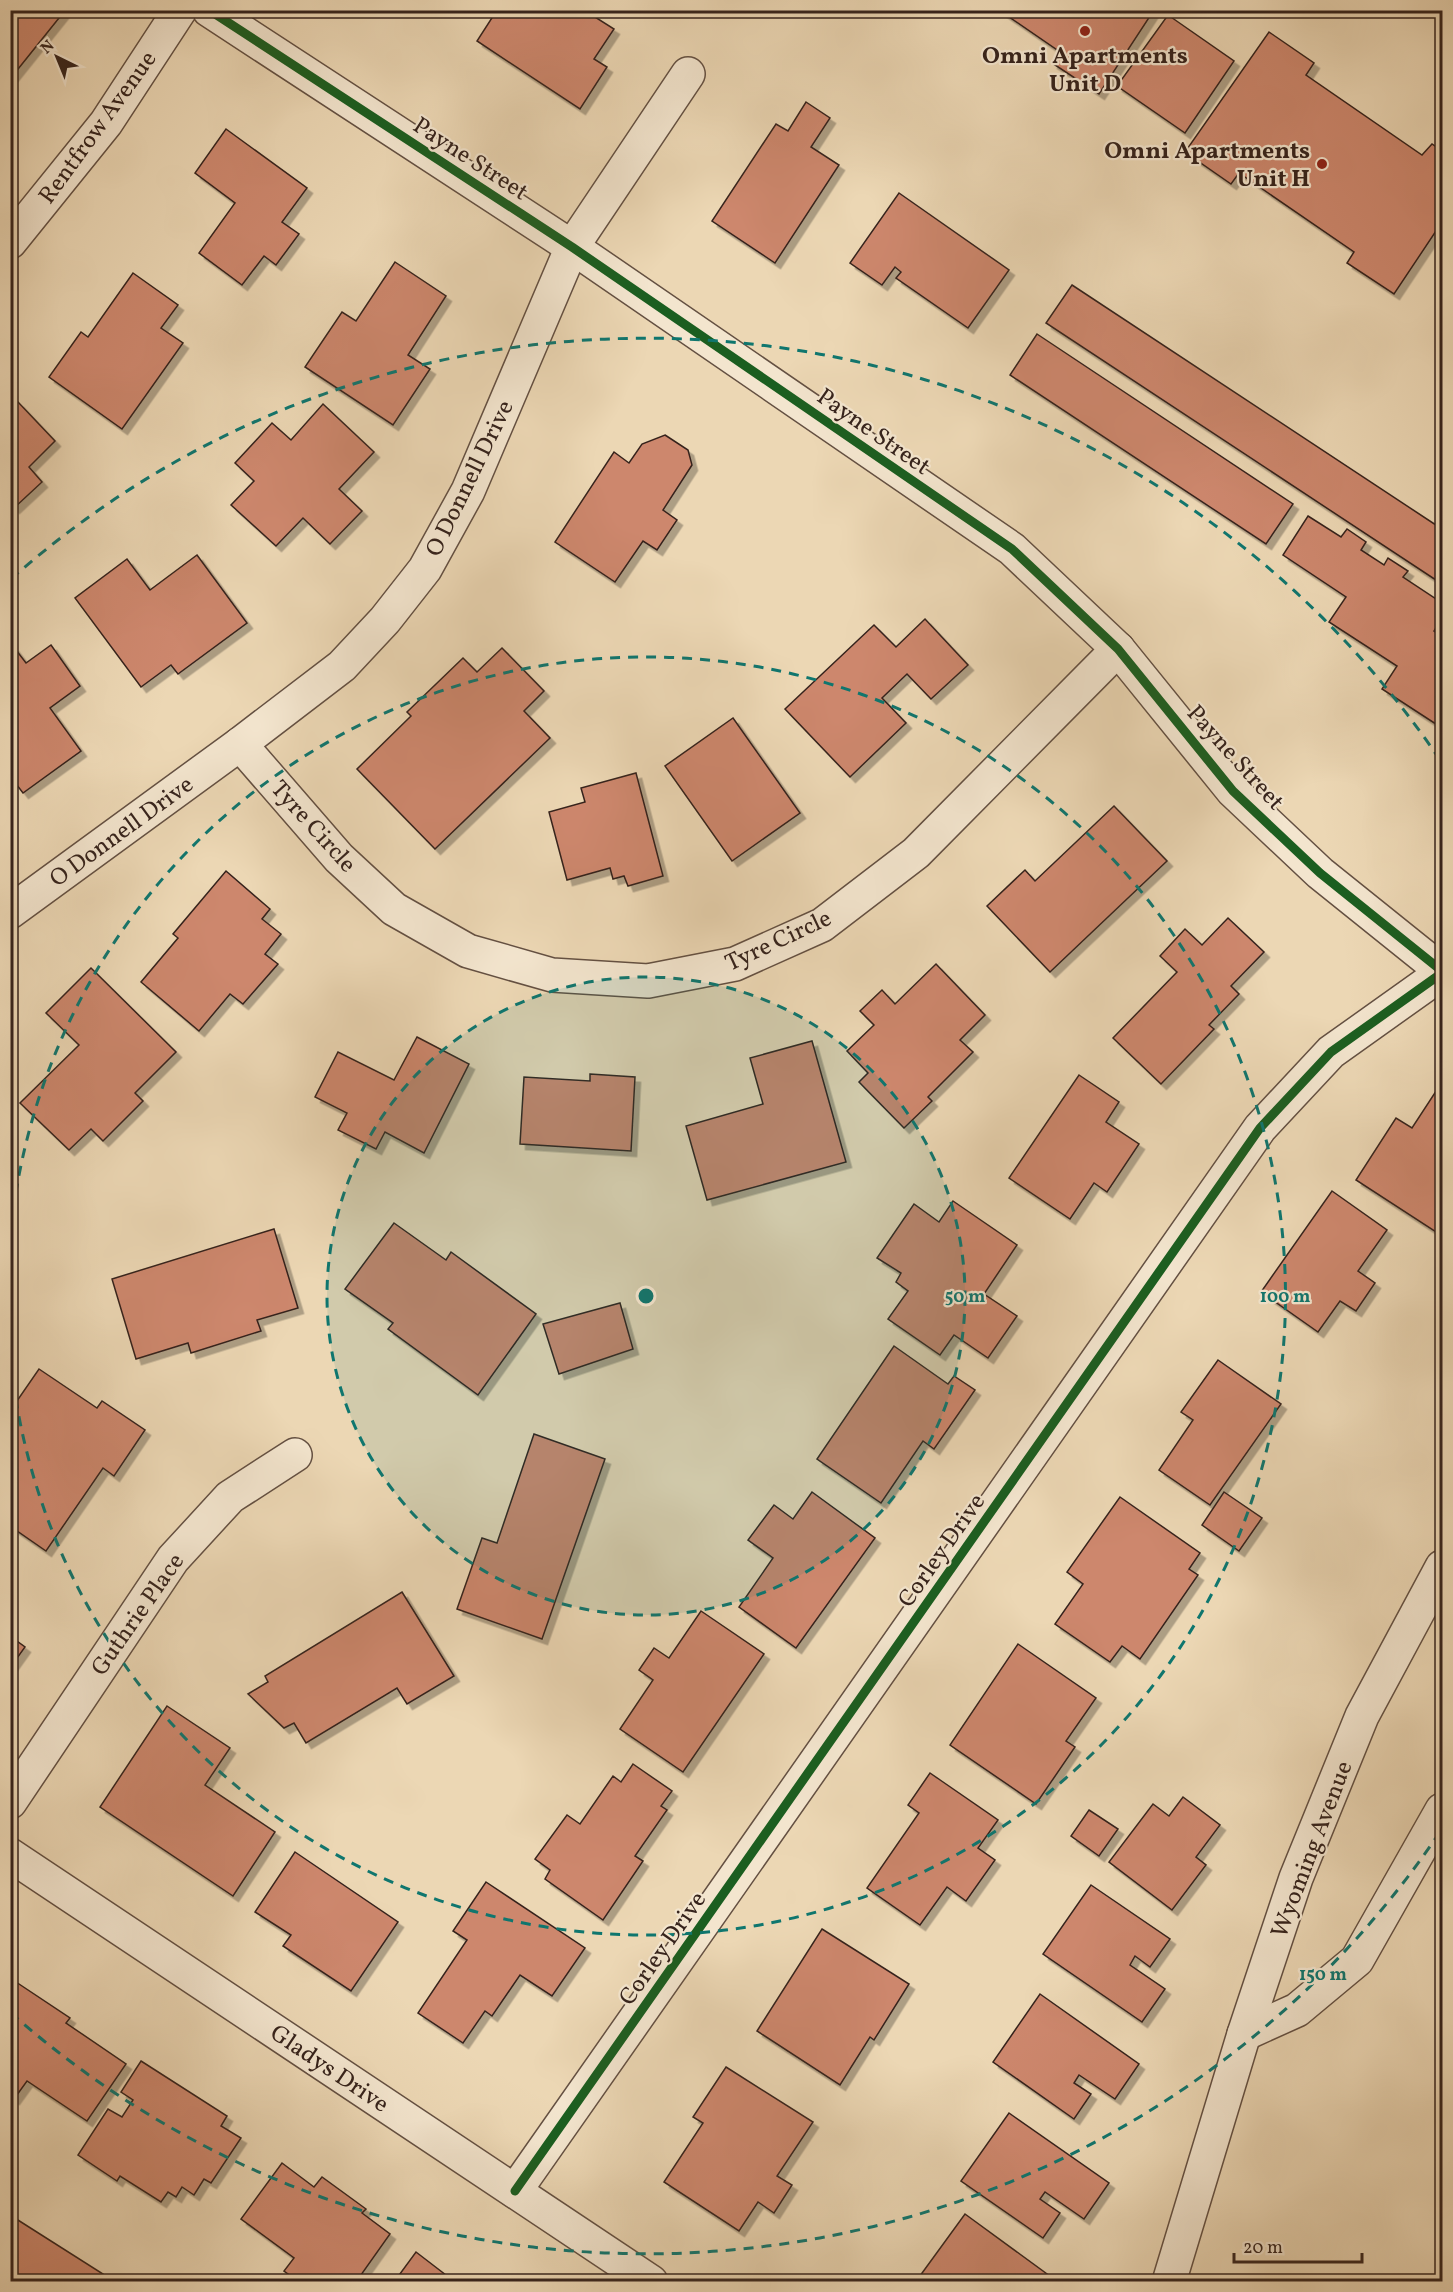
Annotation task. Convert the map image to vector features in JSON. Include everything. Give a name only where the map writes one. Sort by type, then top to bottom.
[{"type":"street","name":"Rentfrow Avenue","points":[[10,242],[106,123],[180,10]]},
{"type":"street","name":"Payne Street","points":[[209,10],[572,247],[1012,549],[1118,649],[1233,791],[1320,873],[1443,972]]},
{"type":"street","name":"O Donnell Drive","points":[[10,912],[240,744],[342,666],[385,620],[425,569],[468,491],[572,247],[688,74]]},
{"type":"street","name":"Tyre Circle","points":[[240,744],[339,858],[394,909],[468,951],[552,975],[648,981],[735,964],[822,925],[916,853],[1118,649]]},
{"type":"street","name":"Corley Drive","points":[[515,2192],[1260,1128],[1331,1052],[1443,972]]},
{"type":"street","name":"Guthrie Place","points":[[10,1802],[173,1558],[230,1497],[295,1455]]},
{"type":"street","name":"Wyoming Avenue","points":[[1169,2282],[1244,2034],[1296,1878],[1362,1716],[1443,1568]]},
{"type":"street","points":[[1244,2034],[1297,2010],[1357,1960],[1443,1810]]},
{"type":"street","name":"Gladys Drive","points":[[10,1855],[651,2282]]},
{"type":"building","points":[[10,10],[60,10],[63,13],[10,79]]},
{"type":"building","points":[[497,10],[584,10],[614,29],[594,59],[607,67],[580,109],[477,41]]},
{"type":"building","name":"Omni Apartments Unit D","points":[[999,10],[1154,10],[1099,94],[1052,63],[1060,52]]},
{"type":"building","points":[[1168,15],[1234,61],[1185,133],[1117,86]]},
{"type":"building","name":"Omni Apartments Unit H","points":[[1269,32],[1314,63],[1306,75],[1422,155],[1432,144],[1442,151],[1442,222],[1394,294],[1347,263],[1354,252],[1239,173],[1231,184],[1185,152]]},
{"type":"building","points":[[806,102],[830,118],[811,147],[839,165],[775,263],[712,221],[776,124],[788,131]]},
{"type":"building","points":[[226,129],[307,188],[282,222],[299,234],[276,265],[264,256],[242,285],[199,253],[235,203],[195,173]]},
{"type":"building","points":[[899,193],[1009,270],[968,328],[896,278],[901,272],[895,267],[882,285],[850,263]]},
{"type":"building","points":[[395,262],[446,296],[408,355],[430,369],[393,425],[305,367],[342,312],[356,321]]},
{"type":"building","points":[[133,273],[178,305],[161,328],[183,343],[122,429],[49,377],[81,332],[88,337]]},
{"type":"building","points":[[1072,285],[1442,529],[1442,584],[1046,323]]},
{"type":"building","points":[[1037,334],[1293,504],[1266,544],[1010,375]]},
{"type":"building","points":[[18,402],[55,441],[29,467],[42,482],[14,508],[10,504],[10,410]]},
{"type":"building","points":[[323,404],[374,452],[339,489],[362,511],[330,544],[303,518],[276,546],[231,505],[254,481],[235,463],[272,423],[291,440]]},
{"type":"building","points":[[665,435],[688,450],[692,465],[663,510],[677,520],[657,550],[643,541],[615,582],[555,542],[614,452],[629,463],[642,444]]},
{"type":"building","points":[[1308,516],[1341,537],[1347,529],[1366,542],[1361,550],[1384,565],[1388,558],[1408,571],[1403,577],[1442,603],[1442,618],[1434,631],[1442,637],[1442,728],[1382,689],[1397,666],[1329,622],[1346,597],[1283,555]]},
{"type":"building","points":[[197,555],[247,623],[178,674],[171,665],[141,687],[75,598],[127,559],[150,590]]},
{"type":"building","points":[[925,619],[968,665],[931,699],[907,674],[882,698],[906,723],[850,777],[785,709],[874,625],[896,647]]},
{"type":"building","points":[[51,645],[80,686],[50,708],[81,751],[23,793],[10,776],[10,648],[13,646],[26,663]]},
{"type":"building","points":[[502,648],[544,691],[524,711],[550,738],[435,849],[357,769],[411,716],[407,712],[463,658],[477,672]]},
{"type":"building","points":[[733,718],[800,813],[732,861],[665,766]]},
{"type":"building","points":[[636,773],[663,876],[628,886],[624,876],[613,879],[610,868],[567,880],[549,812],[585,802],[581,788]]},
{"type":"building","points":[[1114,806],[1167,861],[1050,972],[987,906],[1025,870],[1035,881]]},
{"type":"building","points":[[226,871],[270,909],[262,919],[281,934],[265,954],[278,964],[243,1004],[230,994],[199,1031],[141,982],[178,938],[173,934]]},
{"type":"building","points":[[1228,918],[1264,952],[1231,986],[1239,994],[1209,1025],[1214,1029],[1161,1084],[1113,1038],[1177,972],[1160,956],[1185,929],[1202,945]]},
{"type":"building","points":[[936,964],[985,1015],[960,1040],[973,1052],[928,1097],[932,1101],[904,1128],[859,1082],[868,1073],[847,1051],[874,1025],[860,1011],[882,990],[895,1004]]},
{"type":"building","points":[[91,968],[176,1052],[135,1093],[143,1101],[103,1141],[91,1129],[69,1150],[20,1103],[79,1045],[46,1013]]},
{"type":"building","points":[[417,1037],[469,1064],[424,1153],[385,1132],[376,1149],[338,1130],[347,1113],[315,1097],[338,1052],[394,1080]]},
{"type":"building","points":[[812,1041],[846,1162],[707,1200],[686,1126],[763,1104],[750,1058]]},
{"type":"building","points":[[590,1074],[635,1077],[631,1151],[520,1144],[524,1077],[590,1081]]},
{"type":"building","points":[[1079,1075],[1119,1102],[1106,1122],[1139,1144],[1107,1192],[1094,1183],[1070,1219],[1009,1178]]},
{"type":"building","points":[[1442,1082],[1442,1221],[1436,1232],[1356,1180],[1396,1118],[1412,1128]]},
{"type":"building","points":[[1332,1191],[1387,1230],[1358,1271],[1375,1283],[1356,1311],[1340,1301],[1318,1332],[1261,1292]]},
{"type":"building","points":[[953,1201],[1017,1245],[984,1294],[1017,1316],[988,1358],[954,1335],[940,1355],[888,1319],[908,1291],[896,1282],[901,1273],[877,1258],[914,1204],[939,1222]]},
{"type":"building","points":[[394,1223],[446,1260],[451,1252],[536,1314],[478,1395],[388,1329],[393,1323],[345,1289]]},
{"type":"building","points":[[274,1229],[298,1308],[257,1320],[261,1331],[191,1353],[188,1343],[136,1359],[112,1279]]},
{"type":"building","points":[[620,1303],[633,1349],[559,1374],[543,1324]]},
{"type":"building","points":[[894,1346],[948,1384],[954,1376],[975,1390],[934,1449],[923,1441],[881,1503],[817,1459]]},
{"type":"building","points":[[1218,1360],[1281,1404],[1210,1505],[1159,1470],[1193,1420],[1181,1412]]},
{"type":"building","points":[[39,1369],[97,1408],[102,1401],[145,1430],[114,1476],[103,1468],[46,1551],[10,1526],[10,1411]]},
{"type":"building","points":[[534,1434],[605,1459],[542,1639],[457,1609],[482,1538],[497,1543]]},
{"type":"building","points":[[812,1492],[875,1538],[796,1648],[739,1607],[773,1558],[748,1540],[774,1505],[793,1519]]},
{"type":"building","points":[[1224,1492],[1262,1518],[1239,1551],[1202,1525]]},
{"type":"building","points":[[1120,1497],[1200,1553],[1189,1569],[1198,1575],[1140,1659],[1122,1646],[1110,1662],[1055,1624],[1083,1584],[1067,1572]]},
{"type":"building","points":[[402,1592],[454,1676],[407,1704],[397,1688],[306,1743],[294,1723],[284,1728],[248,1694],[268,1682],[265,1676]]},
{"type":"building","points":[[701,1611],[764,1654],[683,1772],[620,1729],[653,1680],[639,1670],[654,1648],[669,1658]]},
{"type":"building","points":[[10,1636],[25,1647],[10,1668]]},
{"type":"building","points":[[1018,1644],[1096,1698],[1066,1741],[1075,1747],[1036,1804],[950,1745]]},
{"type":"building","points":[[167,1706],[230,1748],[205,1785],[275,1832],[233,1896],[100,1807]]},
{"type":"building","points":[[633,1764],[672,1791],[661,1806],[667,1810],[635,1856],[643,1861],[603,1920],[545,1879],[550,1870],[535,1859],[567,1815],[580,1824],[613,1776],[621,1782]]},
{"type":"building","points":[[930,1773],[998,1820],[978,1848],[995,1860],[966,1901],[947,1887],[920,1925],[867,1888],[919,1813],[908,1805]]},
{"type":"building","points":[[1183,1797],[1220,1825],[1196,1857],[1206,1865],[1172,1910],[1109,1862],[1153,1804],[1169,1816]]},
{"type":"building","points":[[1089,1810],[1118,1829],[1099,1856],[1071,1836]]},
{"type":"building","points":[[295,1852],[398,1922],[351,1991],[283,1946],[291,1935],[255,1912]]},
{"type":"building","points":[[486,1882],[585,1948],[552,1996],[520,1975],[492,2016],[485,2011],[463,2043],[418,2013],[467,1940],[453,1931]]},
{"type":"building","points":[[1091,1885],[1170,1939],[1150,1967],[1135,1956],[1130,1965],[1165,1989],[1142,2022],[1043,1954]]},
{"type":"building","points":[[822,1929],[909,1984],[874,2040],[870,2037],[840,2085],[757,2031]]},
{"type":"building","points":[[10,1978],[70,2018],[66,2023],[126,2064],[87,2121],[27,2081],[14,2099],[10,2097]]},
{"type":"building","points":[[1040,1994],[1139,2064],[1115,2099],[1079,2075],[1074,2083],[1091,2094],[1074,2119],[993,2062]]},
{"type":"building","points":[[141,2061],[227,2116],[221,2126],[241,2138],[211,2183],[204,2179],[194,2195],[182,2187],[176,2197],[168,2192],[161,2202],[120,2176],[117,2181],[78,2155],[108,2109],[122,2117],[133,2100],[121,2092]]},
{"type":"building","points":[[726,2067],[813,2122],[777,2176],[792,2185],[774,2213],[758,2202],[739,2231],[664,2182],[703,2123],[693,2117]]},
{"type":"building","points":[[1009,2113],[1109,2183],[1084,2219],[1045,2192],[1040,2199],[1060,2213],[1043,2238],[961,2181]]},
{"type":"building","points":[[282,2163],[314,2187],[322,2177],[366,2209],[362,2213],[390,2234],[356,2282],[299,2282],[284,2271],[294,2258],[241,2219]]},
{"type":"building","points":[[965,2214],[1058,2282],[919,2282],[917,2280]]},
{"type":"building","points":[[10,2215],[103,2274],[98,2282],[10,2282]]},
{"type":"building","points":[[416,2252],[455,2282],[394,2282]]},
{"type":"cycle path","points":[[209,10],[572,247],[1012,549],[1118,649],[1233,791],[1320,873],[1442,971]]},
{"type":"cycle path","points":[[515,2191],[1260,1128],[1331,1052],[1442,973]]},
{"type":"place","name":"Omni Apartments Unit D","points":[[1085,31]]},
{"type":"place","name":"Omni Apartments Unit H","points":[[1322,164]]}]
